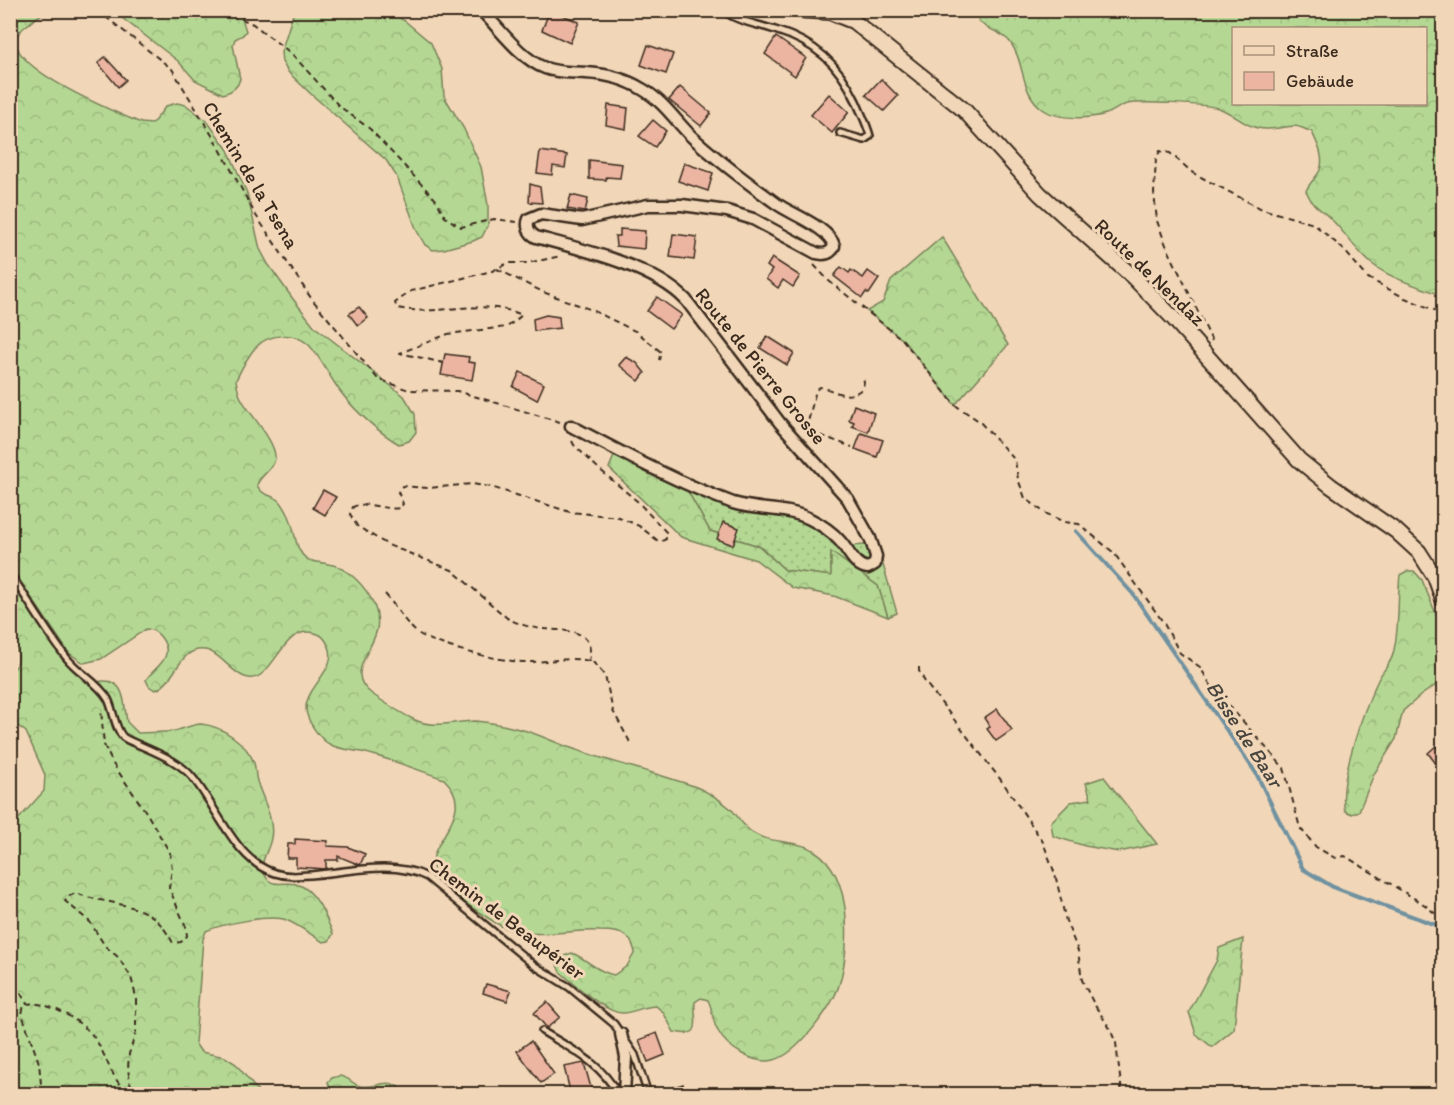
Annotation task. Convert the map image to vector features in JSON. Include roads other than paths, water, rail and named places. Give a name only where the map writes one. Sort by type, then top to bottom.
[{"type":"main road","name":"Route de Nendaz","points":[[798,10],[830,12],[853,21],[964,110],[1040,195],[1133,277],[1299,460],[1331,486],[1396,531],[1419,552],[1435,577],[1443,602]]},
{"type":"street","name":"Route de Pierre Grosse","points":[[482,10],[528,58],[542,67],[603,76],[633,84],[644,90],[706,148],[777,204],[821,229],[832,240],[834,246],[831,251],[825,254],[816,253],[767,225],[746,217],[682,205],[642,206],[582,220],[538,214],[529,219],[528,223],[529,231],[536,237],[600,255],[665,282],[676,289],[687,300],[780,423],[848,499],[865,528],[876,556],[875,564],[871,568],[860,566],[840,541],[827,529],[809,518],[792,512],[734,503],[621,452],[571,426]]},
{"type":"street","points":[[621,1034],[626,1058],[624,1095]]},
{"type":"lane","points":[[723,10],[746,21],[794,37],[832,62],[851,90],[870,136],[864,140],[840,134]]},
{"type":"lane","name":"Chemin de Beaupérier","points":[[10,574],[66,657],[78,671],[94,682],[108,699],[114,718],[124,737],[165,756],[182,767],[194,779],[256,866],[291,876],[388,868],[415,871],[428,877],[535,966],[569,987],[601,1012],[621,1034],[634,1055],[648,1095]]},
{"type":"lane","points":[[542,1031],[597,1066],[609,1079],[618,1095]]},
{"type":"waterway","name":"Bisse de Baar","points":[[1076,531],[1133,594],[1256,773],[1303,869],[1333,887],[1444,928]]}]
